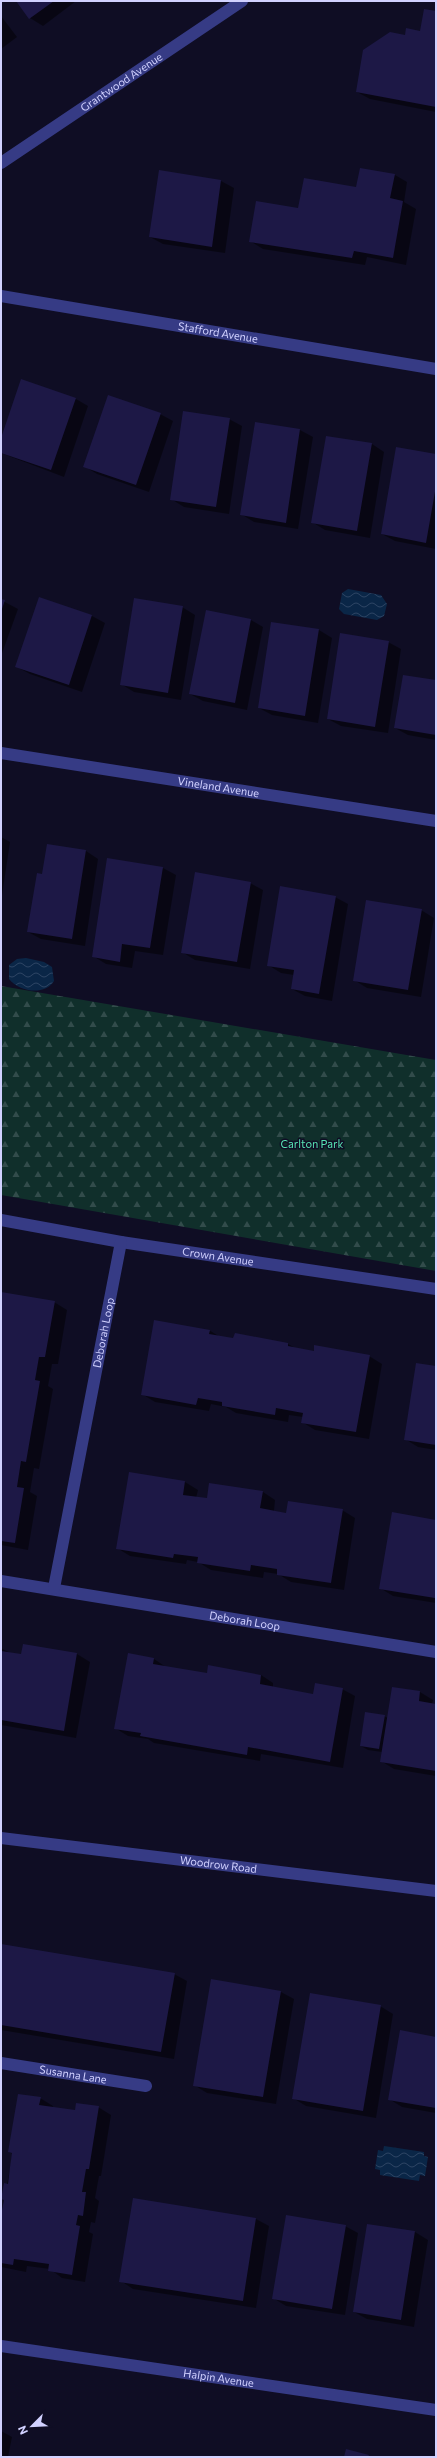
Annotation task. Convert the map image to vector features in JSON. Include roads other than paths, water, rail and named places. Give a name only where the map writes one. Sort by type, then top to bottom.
[{"type":"street","name":"Grantwood Avenue","points":[[1,163],[242,1]]},
{"type":"street","name":"Stafford Avenue","points":[[1,296],[436,368]]},
{"type":"street","name":"Vineland Avenue","points":[[1,753],[436,821]]},
{"type":"street","name":"Crown Avenue","points":[[1,1220],[121,1242],[436,1289]]},
{"type":"street","name":"Deborah Loop","points":[[54,1588],[121,1242]]},
{"type":"street","name":"Deborah Loop","points":[[1,1581],[54,1588],[436,1652]]},
{"type":"street","name":"Woodrow Road","points":[[1,1838],[436,1891]]},
{"type":"street","name":"Susanna Lane","points":[[1,2063],[146,2086]]},
{"type":"street","name":"Halpin Avenue","points":[[1,2346],[436,2410]]},
{"type":"water","points":[[348,589],[381,595],[387,604],[384,616],[377,620],[344,614],[339,609],[342,593]]},
{"type":"water","points":[[26,958],[44,962],[52,967],[54,981],[50,986],[45,989],[38,990],[25,989],[19,987],[9,979],[9,965],[17,959]]},
{"type":"water","points":[[384,2146],[424,2152],[424,2156],[428,2157],[425,2176],[420,2175],[419,2181],[380,2175],[380,2170],[375,2169],[378,2150],[383,2151]]},
{"type":"park label","name":"Carlton Park","points":[[312,1144]]}]
